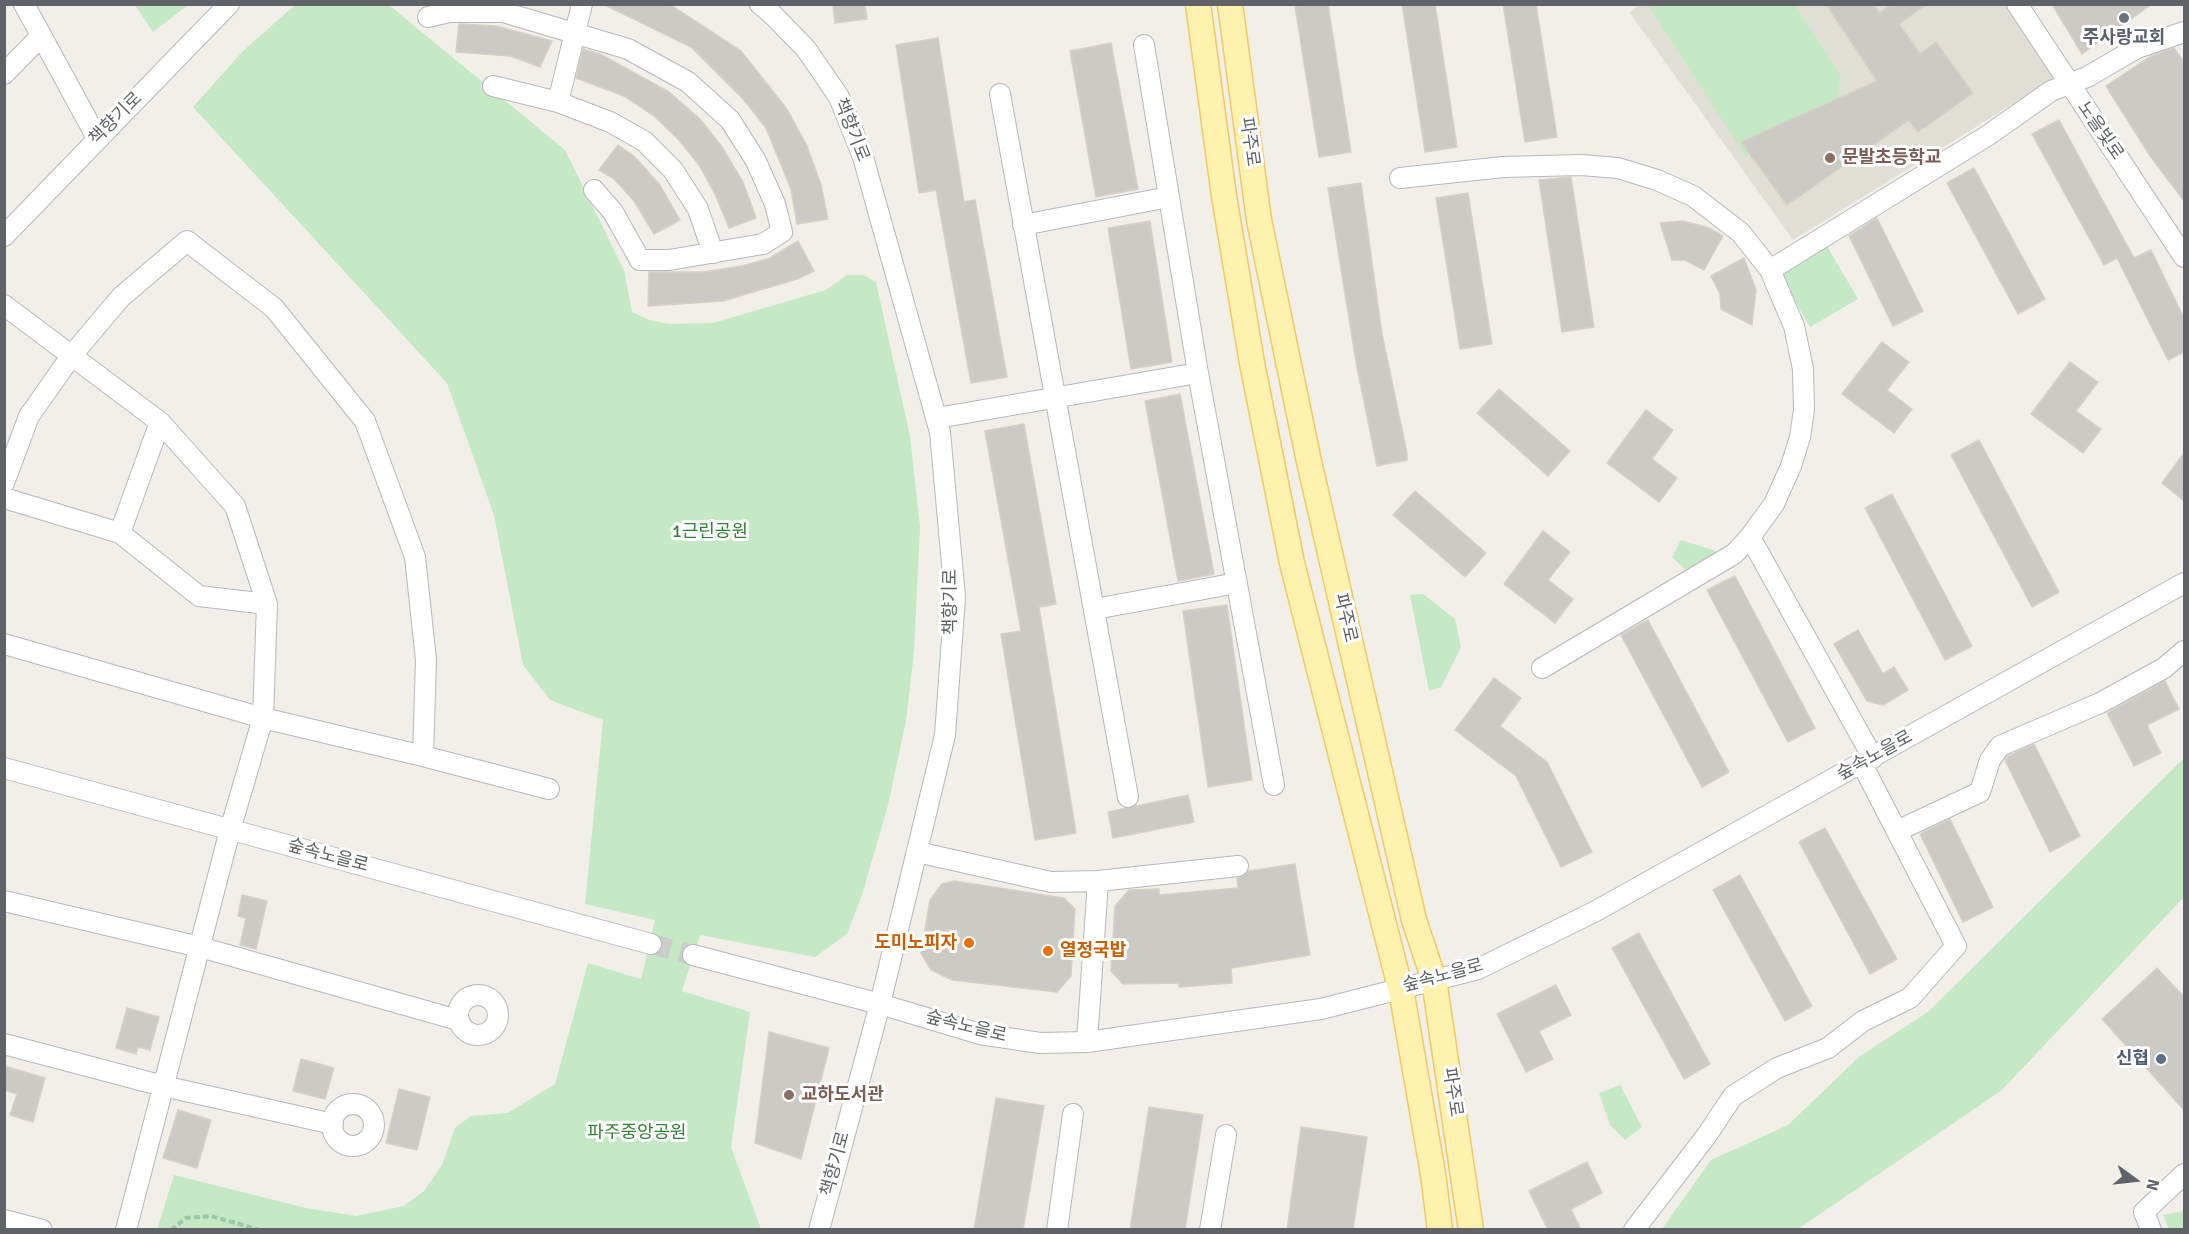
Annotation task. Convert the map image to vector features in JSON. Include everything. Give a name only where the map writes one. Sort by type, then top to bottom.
[{"type":"main road","name":"파주로","points":[[1198,4],[1226,207],[1252,363],[1292,563],[1400,988],[1433,1174],[1440,1230]]},
{"type":"main road","name":"파주로","points":[[1230,4],[1259,220],[1308,457],[1414,920],[1434,980],[1471,1230]]},
{"type":"street","points":[[24,4],[97,138]]},
{"type":"street","name":"책향기로","points":[[4,236],[229,4]]},
{"type":"street","points":[[558,102],[582,4]]},
{"type":"street","name":"책향기로","points":[[759,4],[806,49],[839,97],[863,157],[937,418],[955,597],[945,735],[880,1004],[819,1230]]},
{"type":"street","name":"노을빛로","points":[[2016,4],[2066,83],[2184,257]]},
{"type":"street","points":[[428,18],[449,12],[503,12],[628,49],[688,82],[730,120],[756,161],[775,204],[782,232],[763,244],[669,260],[640,260],[613,212],[594,190]]},
{"type":"street","points":[[1770,270],[1977,142],[2066,83],[2087,77],[2137,48],[2184,34]]},
{"type":"street","points":[[4,74],[40,37]]},
{"type":"street","points":[[1144,45],[1198,373],[1274,785]]},
{"type":"street","points":[[493,86],[558,102],[610,122],[644,141],[673,170],[686,189],[698,209],[713,253]]},
{"type":"street","points":[[1000,94],[1128,797]]},
{"type":"street","points":[[1400,178],[1503,167],[1581,165],[1618,168],[1657,180],[1701,202],[1741,233],[1770,270],[1794,326],[1803,369],[1804,410],[1800,436],[1791,466],[1774,504],[1750,537],[1734,554],[1542,668]]},
{"type":"street","points":[[1023,225],[1169,197]]},
{"type":"street","points":[[4,483],[29,416],[72,355],[121,297],[187,241],[274,308],[365,421],[415,557],[426,660],[423,756]]},
{"type":"street","points":[[4,305],[160,422],[235,506],[267,604],[263,718],[230,830],[126,1230]]},
{"type":"street","points":[[937,418],[1198,373]]},
{"type":"street","points":[[120,533],[160,422]]},
{"type":"street","points":[[4,498],[120,533],[199,596],[267,604]]},
{"type":"street","points":[[1634,1230],[1707,1135],[1733,1096],[1777,1068],[1828,1048],[1863,1021],[1910,998],[1956,946],[1897,831],[1867,761],[1750,537]]},
{"type":"street","name":"숲속노을로","points":[[693,955],[880,1004],[980,1034],[1040,1043],[1088,1042],[1321,1009],[1478,969],[1594,912],[2184,583]]},
{"type":"street","points":[[1095,609],[1237,584]]},
{"type":"street","points":[[4,644],[263,718],[549,789]]},
{"type":"street","points":[[1897,831],[1980,792],[1990,760],[2000,746],[2100,703],[2164,668],[2184,651]]},
{"type":"street","name":"숲속노을로","points":[[4,768],[651,944]]},
{"type":"street","points":[[917,852],[1051,882],[1098,881],[1238,866]]},
{"type":"street","points":[[1088,1042],[1098,881]]},
{"type":"street","points":[[4,901],[200,946],[458,1020]]},
{"type":"street","points":[[4,1044],[163,1086],[333,1124]]},
{"type":"street","points":[[1057,1230],[1073,1113]]},
{"type":"street","points":[[1210,1230],[1226,1134]]},
{"type":"street","points":[[2151,1230],[2144,1212],[2184,1174]]},
{"type":"street","points":[[4,1220],[42,1230]]},
{"type":"path","points":[[171,1230],[186,1218],[211,1216],[260,1230]]},
{"type":"shaded area","name":"문발초등학교","points":[[1639,4],[2010,5],[2058,76],[1793,240],[1630,13]]},
{"type":"green space","points":[[135,5],[188,5],[153,32]]},
{"type":"green space","name":"1근린공원","points":[[295,5],[389,5],[565,150],[624,270],[632,312],[649,320],[669,324],[713,323],[826,290],[847,275],[863,275],[876,282],[910,436],[920,527],[914,652],[906,721],[888,805],[862,895],[847,934],[815,957],[700,935],[682,991],[750,1012],[731,1147],[761,1229],[157,1230],[174,1175],[306,1208],[356,1216],[404,1206],[424,1191],[442,1165],[455,1128],[471,1116],[508,1113],[555,1084],[588,963],[641,979],[655,920],[585,904],[603,720],[550,700],[523,665],[494,515],[447,383],[193,107],[243,51]]},
{"type":"green space","points":[[1648,5],[1795,5],[1840,74],[1838,99],[1746,157]]},
{"type":"green space","points":[[1827,246],[1858,299],[1810,327],[1779,274]]},
{"type":"green space","points":[[1681,540],[1719,552],[1688,572],[1672,557]]},
{"type":"green space","points":[[1423,594],[1455,619],[1461,647],[1441,687],[1429,691],[1410,595]]},
{"type":"green space","points":[[2184,758],[2184,897],[2002,1090],[1798,1229],[1662,1229],[1711,1160],[1788,1125],[1860,1056],[1928,1012]]},
{"type":"green space","points":[[1620,1085],[1642,1127],[1625,1140],[1610,1125],[1599,1093]]},
{"type":"green space","points":[[2184,1211],[2184,1229],[2169,1229],[2163,1215]]},
{"type":"building","points":[[603,4],[669,4],[741,51],[787,109],[807,146],[821,185],[828,219],[797,224],[791,189],[766,128],[743,99],[691,47]]},
{"type":"building","points":[[833,4],[865,4],[867,19],[835,23]]},
{"type":"building","points":[[1328,4],[1351,152],[1319,157],[1295,6]]},
{"type":"building","points":[[1402,4],[1435,4],[1457,147],[1425,152]]},
{"type":"building","points":[[1503,4],[1536,4],[1557,137],[1525,142]]},
{"type":"building","points":[[1826,4],[1873,4],[1879,13],[1892,4],[1927,4],[1899,24],[1920,54],[1936,42],[1973,93],[1918,132],[1909,120],[1787,205],[1741,142],[1877,81]]},
{"type":"building","points":[[2052,4],[2152,4],[2082,54]]},
{"type":"building","points":[[459,24],[496,26],[552,41],[540,67],[510,56],[456,52]]},
{"type":"building","points":[[938,38],[964,202],[975,200],[1007,377],[971,383],[936,190],[919,193],[896,45]]},
{"type":"building","points":[[1111,43],[1138,189],[1096,197],[1070,51]]},
{"type":"building","points":[[2174,48],[2184,62],[2184,201],[2150,156],[2106,86],[2151,56]]},
{"type":"building","points":[[583,49],[600,54],[669,92],[700,119],[722,147],[743,182],[756,218],[729,228],[715,194],[699,165],[679,140],[654,116],[624,96],[576,78]]},
{"type":"building","points":[[2059,120],[2134,258],[2151,250],[2184,318],[2184,352],[2168,360],[2117,258],[2104,265],[2032,134]]},
{"type":"building","points":[[618,145],[634,156],[660,185],[680,220],[654,234],[634,201],[614,179],[599,170]]},
{"type":"building","points":[[1974,168],[2045,299],[2018,314],[1947,183]]},
{"type":"building","points":[[1571,177],[1594,327],[1562,332],[1539,180]]},
{"type":"building","points":[[1361,183],[1382,334],[1407,453],[1407,460],[1377,466],[1356,362],[1328,188]]},
{"type":"building","points":[[1468,193],[1492,344],[1460,349],[1436,198]]},
{"type":"building","points":[[1877,218],[1923,311],[1893,326],[1849,236]]},
{"type":"building","points":[[1150,221],[1172,362],[1131,369],[1108,228]]},
{"type":"building","points":[[1683,221],[1709,228],[1723,236],[1704,270],[1685,260],[1672,260],[1660,223]]},
{"type":"building","points":[[798,241],[814,271],[797,279],[723,301],[648,306],[649,272],[703,272],[742,266],[770,258]]},
{"type":"building","points":[[1744,258],[1756,290],[1752,325],[1721,309],[1720,294],[1711,276]]},
{"type":"building","points":[[1882,342],[1909,362],[1887,390],[1912,409],[1894,433],[1842,394]]},
{"type":"building","points":[[2070,362],[2098,382],[2076,411],[2101,429],[2083,453],[2031,414]]},
{"type":"building","points":[[1499,389],[1570,451],[1548,476],[1477,413]]},
{"type":"building","points":[[1180,394],[1214,574],[1178,581],[1145,401]]},
{"type":"building","points":[[1646,410],[1673,430],[1652,459],[1677,478],[1659,502],[1607,463]]},
{"type":"building","points":[[1024,424],[1056,604],[1039,607],[1076,833],[1035,840],[1001,634],[1021,631],[985,431]]},
{"type":"building","points":[[1979,440],[2059,592],[2032,607],[1951,455]]},
{"type":"building","points":[[2184,453],[2184,501],[2162,483]]},
{"type":"building","points":[[1415,491],[1486,553],[1465,577],[1393,515]]},
{"type":"building","points":[[1892,494],[1972,646],[1945,660],[1865,508]]},
{"type":"building","points":[[1543,531],[1570,552],[1548,580],[1573,599],[1555,623],[1504,584]]},
{"type":"building","points":[[1735,576],[1815,728],[1788,742],[1707,590]]},
{"type":"building","points":[[1227,605],[1252,780],[1208,787],[1183,611]]},
{"type":"building","points":[[1648,620],[1729,772],[1702,787],[1621,635]]},
{"type":"building","points":[[1858,630],[1883,674],[1894,667],[1908,690],[1883,705],[1867,701],[1834,644]]},
{"type":"building","points":[[1494,678],[1521,698],[1500,726],[1547,762],[1592,852],[1561,867],[1516,776],[1455,730]]},
{"type":"building","points":[[2165,681],[2179,709],[2147,725],[2161,753],[2134,766],[2107,713]]},
{"type":"building","points":[[2034,744],[2080,836],[2050,852],[2005,760],[2008,756]]},
{"type":"building","points":[[1188,795],[1194,822],[1113,838],[1108,812]]},
{"type":"building","points":[[1950,819],[1993,907],[1963,922],[1920,834]]},
{"type":"building","points":[[1825,828],[1897,959],[1870,974],[1799,842]]},
{"type":"building","points":[[1295,864],[1310,955],[1231,968],[1232,983],[1179,987],[1179,983],[1123,984],[1111,971],[1115,906],[1129,890],[1159,889],[1159,895],[1238,888],[1237,878],[1249,871]]},
{"type":"building","points":[[1740,875],[1812,1006],[1785,1021],[1713,890]]},
{"type":"building","points":[[954,881],[1064,898],[1075,909],[1071,976],[1057,992],[952,980],[931,970],[921,953],[930,900],[942,884]]},
{"type":"building","points":[[242,895],[267,901],[256,949],[240,945],[246,918],[238,916]]},
{"type":"building","points":[[1639,933],[1710,1064],[1684,1079],[1612,948]]},
{"type":"building","name":"신협","points":[[2157,968],[2184,997],[2184,1110],[2102,1019]]},
{"type":"building","points":[[1556,985],[1571,1015],[1539,1031],[1553,1059],[1526,1072],[1497,1014]]},
{"type":"building","points":[[127,1008],[159,1017],[150,1050],[138,1047],[136,1054],[116,1048]]},
{"type":"building","name":"교하도서관","points":[[769,1032],[829,1048],[801,1159],[755,1143]]},
{"type":"building","points":[[301,1059],[334,1068],[325,1099],[293,1091]]},
{"type":"building","points":[[4,1066],[45,1078],[33,1122],[10,1115],[17,1094],[4,1090]]},
{"type":"building","points":[[399,1089],[430,1097],[417,1150],[386,1143]]},
{"type":"building","points":[[996,1098],[1044,1106],[1023,1230],[974,1230]]},
{"type":"building","points":[[1149,1107],[1203,1115],[1185,1230],[1130,1230]]},
{"type":"building","points":[[178,1110],[211,1120],[197,1168],[163,1158]]},
{"type":"building","points":[[1301,1127],[1367,1137],[1353,1230],[1287,1230]]},
{"type":"building","points":[[1587,1162],[1602,1193],[1571,1209],[1581,1230],[1548,1230],[1529,1191]]},
{"type":"tunnel","points":[[651,944],[693,955]]},
{"type":"place","name":"주사랑교회","points":[[2124,18]]},
{"type":"place","name":"문발초등학교","points":[[1830,158]]},
{"type":"place","name":"도미노피자","points":[[969,943]]},
{"type":"place","name":"열정국밥","points":[[1048,951]]},
{"type":"place","name":"신협","points":[[2161,1059]]},
{"type":"place","name":"교하도서관","points":[[789,1095]]},
{"type":"park label","name":"파주중앙공원","points":[[637,1133]]}]
